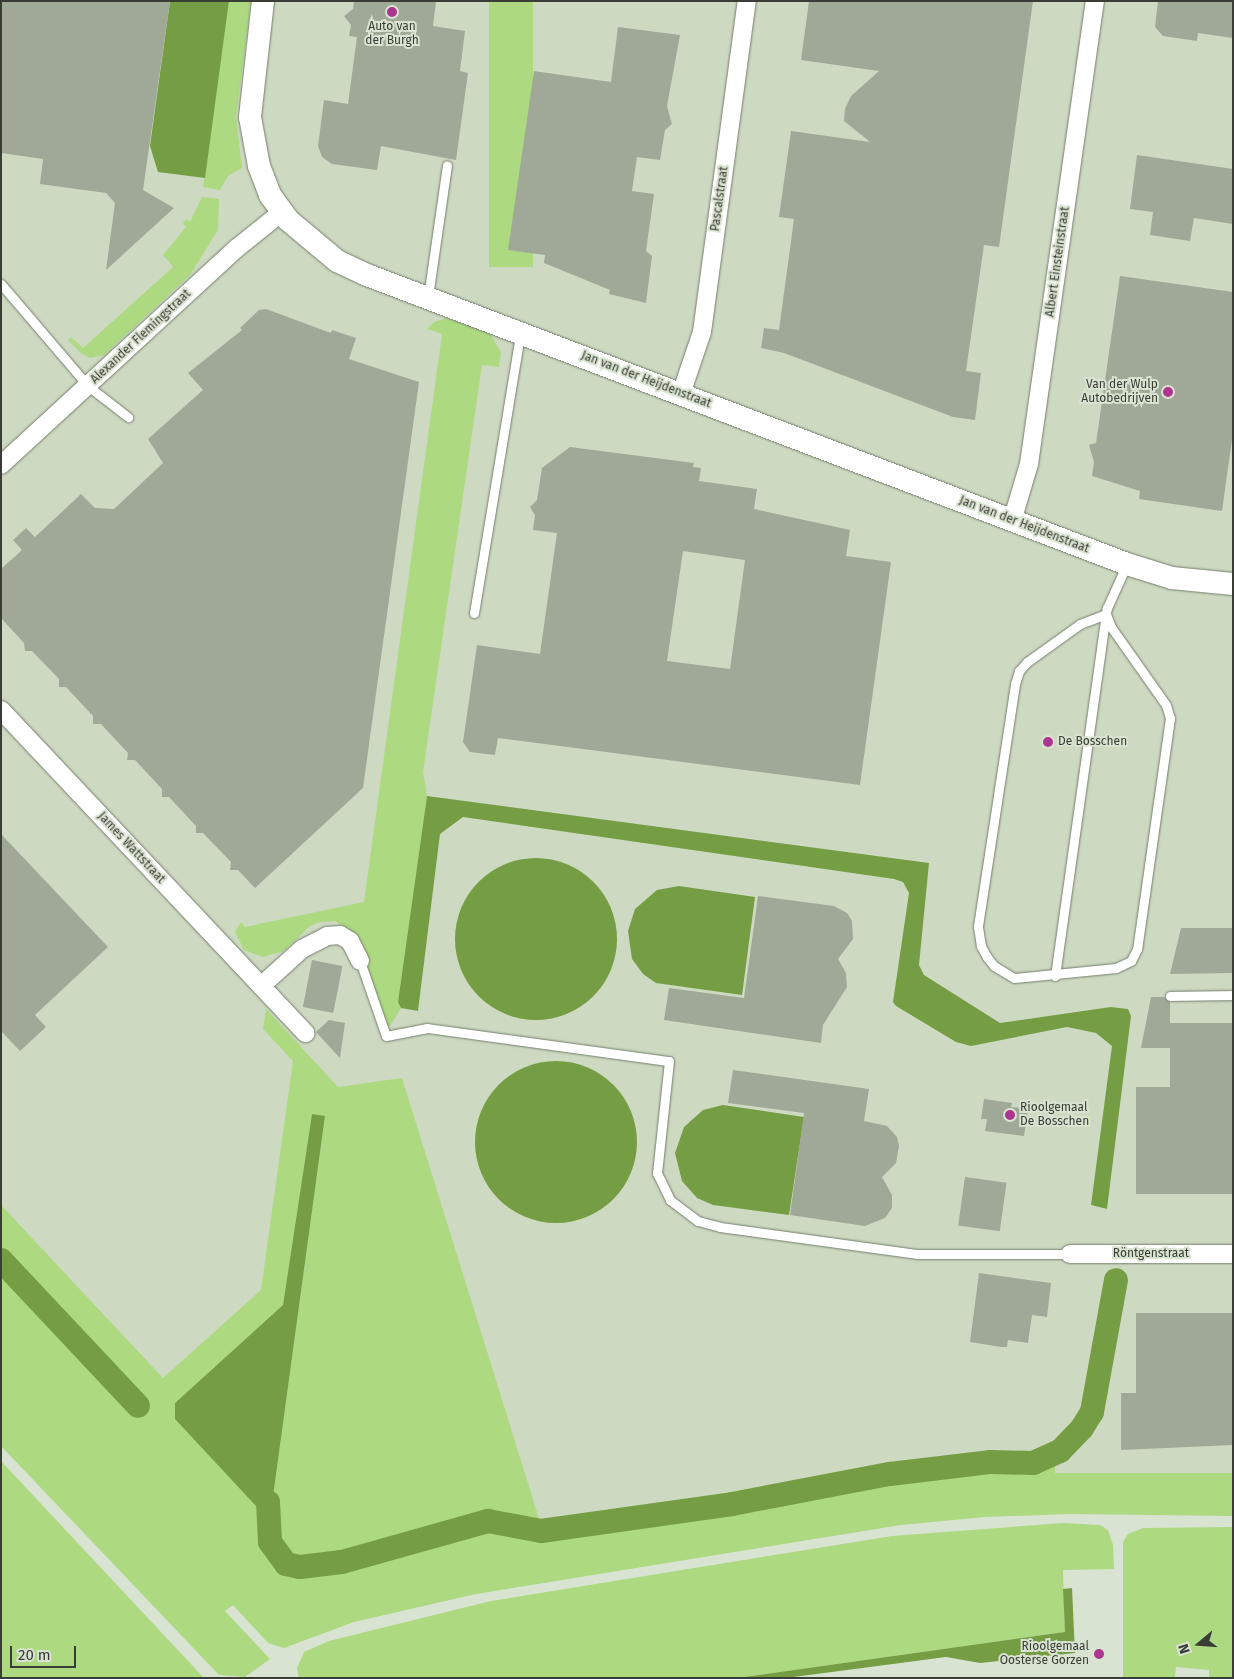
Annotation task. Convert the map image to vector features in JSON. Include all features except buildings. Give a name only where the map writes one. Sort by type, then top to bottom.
[{"type":"street","name":"Jan van der Heijdenstraat","points":[[263,1],[252,81],[251,127],[263,179],[282,212],[304,236],[337,261],[1127,564],[1178,579],[1233,584]]},
{"type":"street","name":"Pascalstraat","points":[[681,394],[702,332],[747,1]]},
{"type":"street","name":"Albert Einsteinstraat","points":[[1012,521],[1029,464],[1095,1]]},
{"type":"street","name":"Alexander Flemingstraat","points":[[1,465],[237,248],[282,212]]},
{"type":"street","name":"James Wattstraat","points":[[1,710],[305,1033]]},
{"type":"street","points":[[261,986],[302,949],[327,936],[340,935],[350,941],[360,960]]},
{"type":"street","name":"Röntgenstraat","points":[[1070,1254],[1233,1254]]},
{"type":"lane","points":[[428,297],[447,165]]},
{"type":"lane","points":[[1,284],[88,386],[128,417]]},
{"type":"lane","points":[[474,613],[520,332]]},
{"type":"lane","points":[[1055,976],[1106,614],[1127,564]]},
{"type":"lane","points":[[1106,614],[1111,627],[1166,705],[1170,718],[1141,930],[1135,956],[1127,964],[1055,976],[1014,978],[994,966],[978,936],[979,909],[1019,671],[1074,629],[1106,614]]},
{"type":"lane","points":[[360,960],[386,1036],[427,1028],[669,1061],[658,1173],[670,1200],[698,1221],[720,1227],[918,1254],[1070,1254]]},
{"type":"lane","points":[[1170,996],[1233,995]]},
{"type":"shaded area","name":"De Bosschen","points":[[1,1],[1233,1],[1233,1485],[1048,1484],[292,1560],[1,1234]]},
{"type":"shaded area","points":[[170,1],[229,1],[205,178],[158,172],[150,146]]},
{"type":"shaded area","points":[[229,1],[251,1],[236,116],[242,168],[228,176],[220,190],[203,187]]},
{"type":"shaded area","points":[[489,1],[533,1],[533,267],[489,267]]},
{"type":"shaded area","points":[[202,197],[219,199],[218,230],[190,275],[104,355],[90,358],[81,353],[68,340],[71,337],[83,348],[173,267],[163,255],[186,227],[183,223],[187,219],[190,222]]},
{"type":"shaded area","points":[[447,318],[490,334],[501,352],[499,367],[482,365],[423,772],[427,796],[398,1002],[401,1008],[387,1031],[358,943],[350,930],[335,921],[320,922],[310,926],[284,951],[263,957],[244,950],[235,932],[241,922],[245,927],[364,902],[442,334],[427,329],[434,322]]},
{"type":"shaded area","points":[[427,796],[929,863],[919,965],[924,975],[1000,1023],[1111,1007],[1128,1009],[1131,1016],[1107,1209],[1091,1205],[1112,1046],[1096,1033],[1067,1027],[971,1046],[956,1042],[896,1006],[893,1002],[909,893],[903,882],[894,879],[463,817],[440,834],[418,1011],[401,1008],[398,1002]]},
{"type":"shaded area","points":[[544,858],[560,861],[574,867],[594,881],[604,894],[614,915],[617,939],[614,963],[604,984],[594,997],[581,1007],[560,1017],[528,1020],[512,1017],[498,1011],[484,1002],[473,991],[458,963],[455,931],[458,915],[464,901],[473,887],[484,876],[512,861]]},
{"type":"shaded area","points":[[679,886],[755,897],[742,995],[656,983],[643,974],[632,959],[628,931],[635,909],[657,890]]},
{"type":"shaded area","points":[[266,1009],[338,1087],[402,1078],[541,1525],[503,1514],[471,1515],[314,1562],[291,1561],[277,1549],[272,1504],[325,1117],[312,1114],[283,1305],[175,1403],[257,1507],[265,1546],[283,1568],[305,1574],[326,1571],[486,1527],[536,1536],[975,1472],[1024,1471],[1055,1464],[1055,1473],[1233,1473],[1233,1516],[1070,1514],[985,1517],[901,1525],[476,1594],[354,1622],[284,1648],[268,1643],[233,1605],[225,1611],[270,1659],[245,1677],[219,1675],[1,1446],[1,1205],[163,1378],[261,1290],[293,1061],[263,1029]]},
{"type":"shaded area","points":[[564,1061],[580,1064],[594,1070],[608,1079],[619,1090],[634,1118],[637,1142],[636,1158],[628,1180],[619,1194],[608,1205],[580,1220],[548,1223],[532,1220],[518,1214],[504,1205],[493,1194],[478,1166],[475,1134],[478,1118],[484,1104],[493,1090],[504,1079],[532,1064]]},
{"type":"shaded area","points":[[723,1105],[804,1117],[789,1215],[713,1205],[697,1198],[682,1181],[675,1153],[684,1127],[703,1110]]},
{"type":"shaded area","points":[[312,1114],[325,1116],[272,1504],[273,1534],[262,1535],[257,1507],[175,1419],[175,1403],[283,1305]]},
{"type":"shaded area","points":[[1,1461],[204,1678],[1,1678]]},
{"type":"shaded area","points":[[1063,1523],[1100,1525],[1108,1530],[1113,1545],[1114,1569],[1063,1570],[1065,1632],[737,1678],[299,1678],[297,1668],[304,1652],[329,1641],[491,1601],[892,1536]]},
{"type":"shaded area","points":[[1233,1527],[1233,1678],[1209,1678],[1209,1670],[1176,1667],[1175,1678],[1123,1678],[1123,1542],[1128,1534],[1143,1528]]},
{"type":"shaded area","points":[[1072,1588],[1075,1653],[980,1663],[946,1657],[786,1678],[737,1678],[1065,1632],[1063,1589]]},
{"type":"waterway","points":[[1,1260],[138,1406]]},
{"type":"waterway","points":[[268,1502],[270,1542],[286,1564],[300,1567],[342,1562],[488,1521],[541,1531],[732,1504],[890,1474],[991,1462],[1033,1463],[1060,1451],[1082,1428],[1092,1412],[1116,1280]]},
{"type":"place","name":"Auto van der Burgh","points":[[392,12]]},
{"type":"place","name":"Van der Wulp Autobedrijven","points":[[1168,392]]},
{"type":"place","name":"De Bosschen","points":[[1048,742]]},
{"type":"place","name":"Rioolgemaal De Bosschen","points":[[1010,1115]]},
{"type":"place","name":"Rioolgemaal Oosterse Gorzen","points":[[1099,1654]]}]
